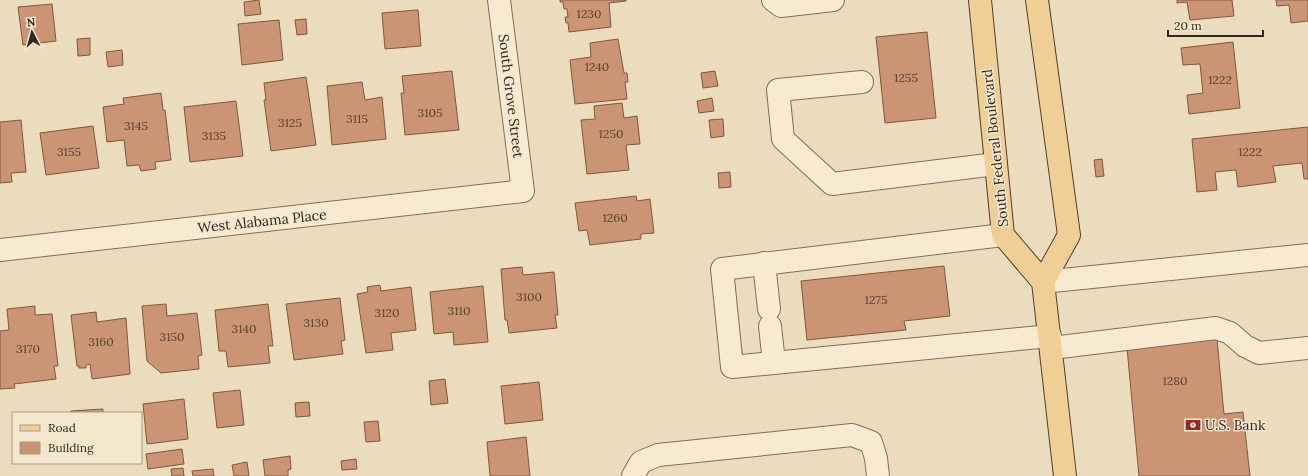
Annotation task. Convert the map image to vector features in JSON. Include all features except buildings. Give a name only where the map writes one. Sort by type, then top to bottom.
[{"type":"main road","name":"South Federal Boulevard","points":[[980,0],[1003,235],[1043,282]]},
{"type":"main road","points":[[1037,0],[1070,235],[1043,282],[1065,476]]},
{"type":"street","name":"South Grove Street","points":[[499,0],[523,191]]},
{"type":"street","points":[[772,0],[781,6],[833,0]]},
{"type":"street","points":[[862,82],[778,90],[783,139],[832,184],[996,164]]},
{"type":"street","name":"West Alabama Place","points":[[0,250],[523,191]]},
{"type":"street","points":[[1003,235],[722,269],[732,367],[1216,328],[1230,333],[1245,346],[1259,353],[1308,348]]},
{"type":"street","points":[[1043,282],[1308,255]]},
{"type":"street","points":[[764,263],[774,363]]},
{"type":"street","points":[[633,476],[641,462],[658,455],[852,435],[871,442],[876,458],[878,476]]},
{"type":"place","name":"U.S. Bank","points":[[1193,425]]}]
